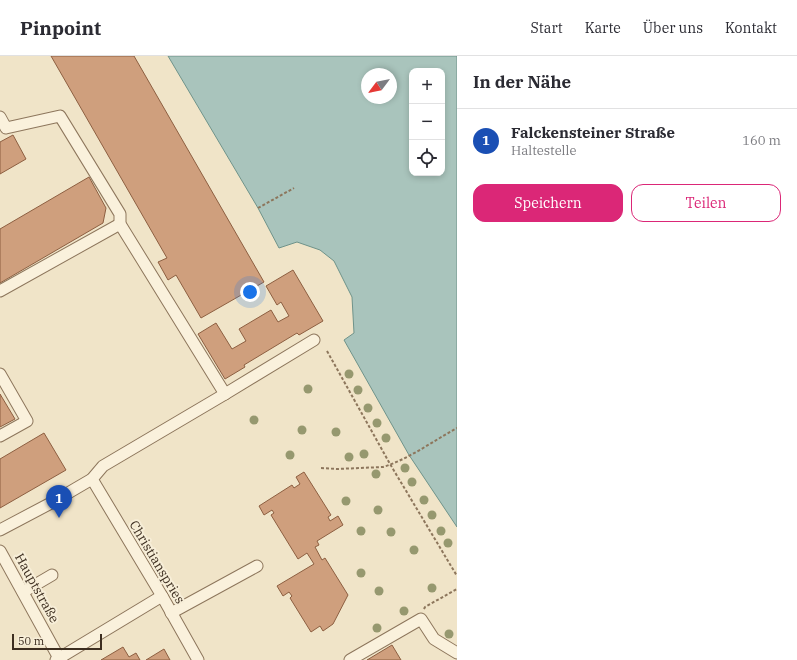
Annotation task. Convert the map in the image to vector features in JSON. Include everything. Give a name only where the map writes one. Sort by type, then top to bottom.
[{"type":"street","points":[[0,117],[3,130],[60,116],[120,214],[120,224],[225,394]]},
{"type":"street","points":[[0,291],[120,224]]},
{"type":"street","points":[[0,530],[92,479],[102,466],[314,340]]},
{"type":"street","points":[[0,374],[27,421],[0,436]]},
{"type":"street","name":"Christianspries","points":[[92,479],[162,596],[198,660]]},
{"type":"street","name":"Hauptstraße","points":[[0,551],[59,659]]},
{"type":"street","points":[[171,613],[257,566]]},
{"type":"street","points":[[23,592],[52,576]]},
{"type":"street","points":[[59,659],[162,596]]},
{"type":"street","points":[[350,660],[421,619],[434,640],[457,653]]},
{"type":"path","points":[[258,208],[294,188]]},
{"type":"path","points":[[327,351],[390,464],[457,576]]},
{"type":"path","points":[[321,468],[337,469],[383,467],[410,455],[457,428]]},
{"type":"path","points":[[421,619],[425,607],[457,590]]},
{"type":"water","points":[[168,56],[457,56],[457,527],[409,455],[344,340],[354,333],[352,297],[334,261],[320,250],[297,242],[279,248],[258,208]]},
{"type":"building","points":[[51,56],[134,56],[264,282],[201,318],[176,275],[168,280],[158,262],[167,258]]},
{"type":"building","points":[[13,135],[26,159],[0,174],[0,142]]},
{"type":"building","points":[[89,177],[106,208],[103,223],[0,283],[0,229]]},
{"type":"building","points":[[293,270],[323,321],[299,335],[297,333],[244,365],[245,367],[225,379],[198,334],[216,323],[232,349],[246,341],[239,329],[271,310],[278,322],[289,316],[281,302],[277,305],[266,286]]},
{"type":"building","points":[[0,394],[15,419],[0,427]]},
{"type":"building","points":[[44,433],[66,470],[0,508],[0,459]]},
{"type":"building","points":[[304,472],[331,515],[328,517],[330,521],[338,516],[343,525],[317,541],[319,545],[315,547],[322,560],[325,558],[348,595],[333,624],[323,631],[320,626],[311,632],[290,598],[292,596],[289,592],[283,596],[277,586],[314,564],[307,553],[298,559],[271,515],[274,513],[272,510],[264,515],[259,506],[292,485],[294,488],[300,484],[296,477]]},
{"type":"building","points":[[392,645],[401,660],[367,660]]},
{"type":"building","points":[[123,647],[129,657],[136,653],[140,660],[101,660]]},
{"type":"building","points":[[164,649],[170,660],[146,660]]},
{"type":"place","name":"Falckensteiner Straße","points":[[59,518]]}]
